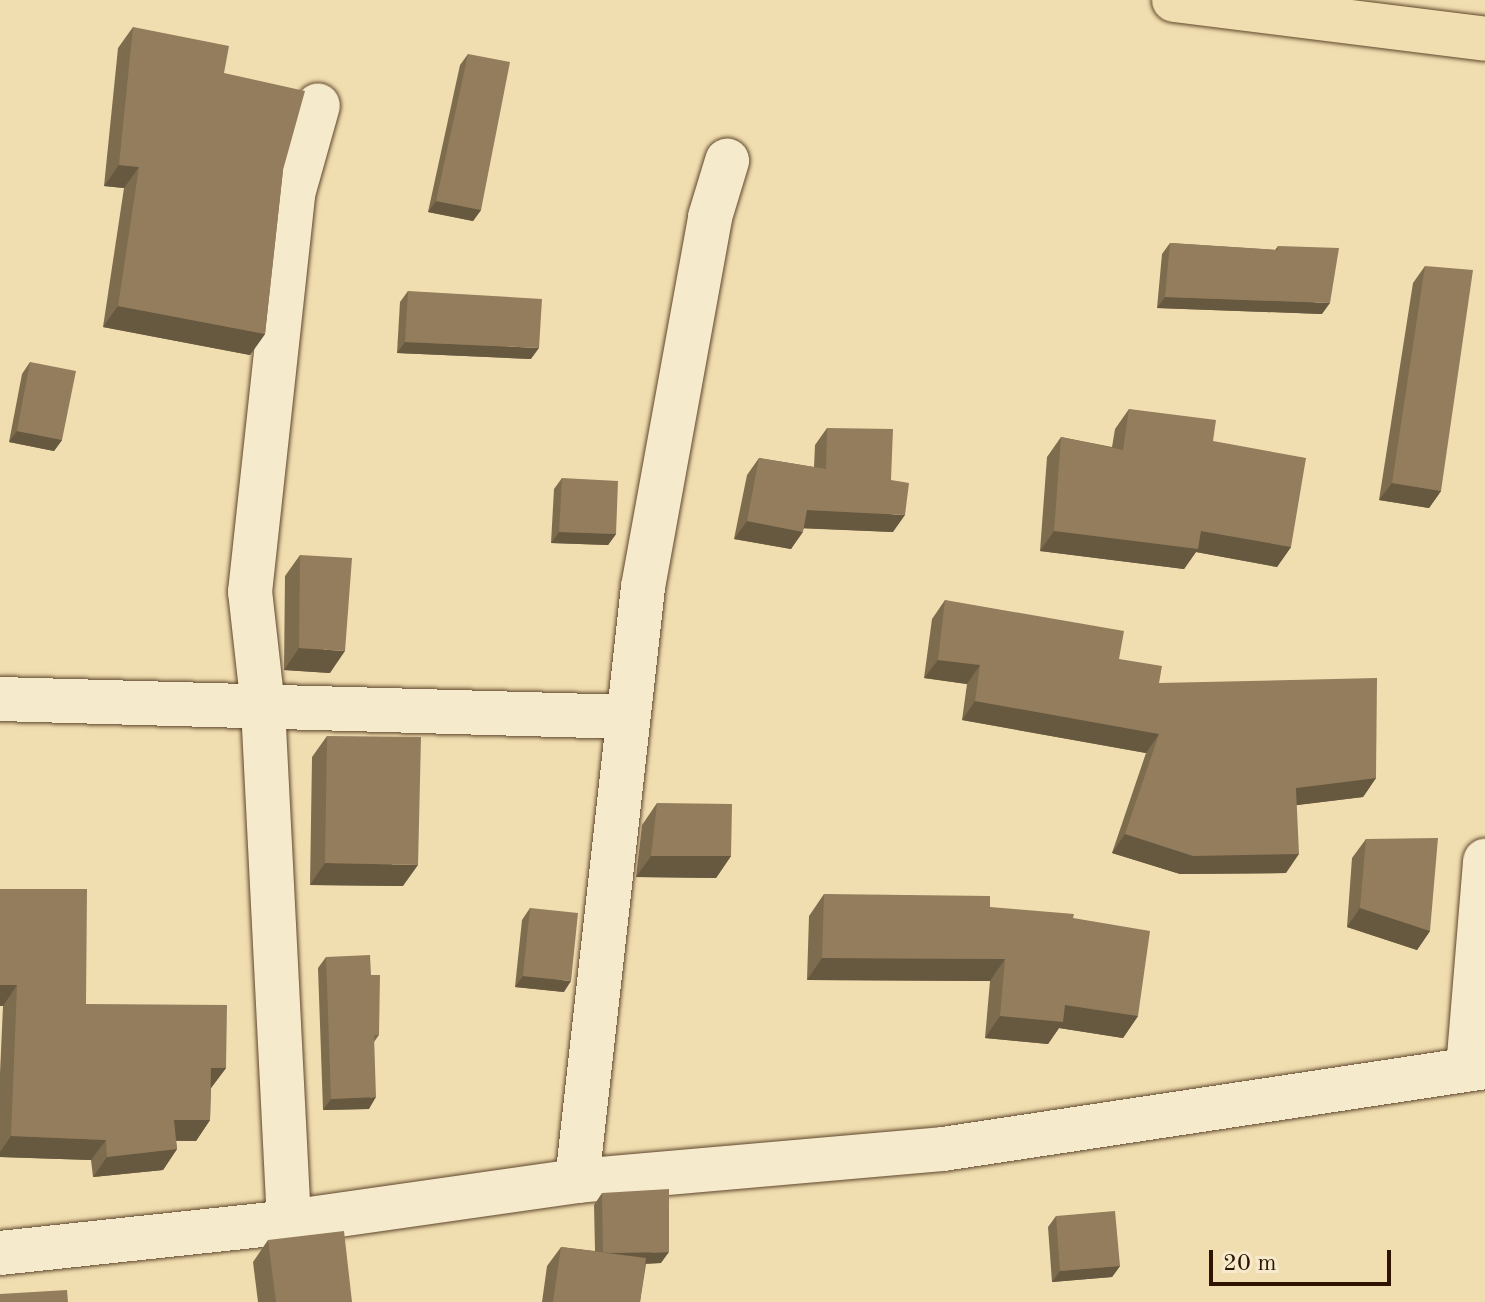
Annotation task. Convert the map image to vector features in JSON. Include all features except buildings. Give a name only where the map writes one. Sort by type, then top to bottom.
[{"type":"main road","points":[[1174,0],[1381,12],[1485,39]]},
{"type":"street","points":[[289,1222],[263,707],[250,592],[293,194],[318,105]]},
{"type":"street","points":[[577,1181],[627,717],[646,571],[710,217],[727,161]]},
{"type":"street","points":[[0,699],[627,717]]},
{"type":"street","points":[[0,1253],[289,1222],[577,1181],[943,1149],[1476,1068],[1485,861]]}]
